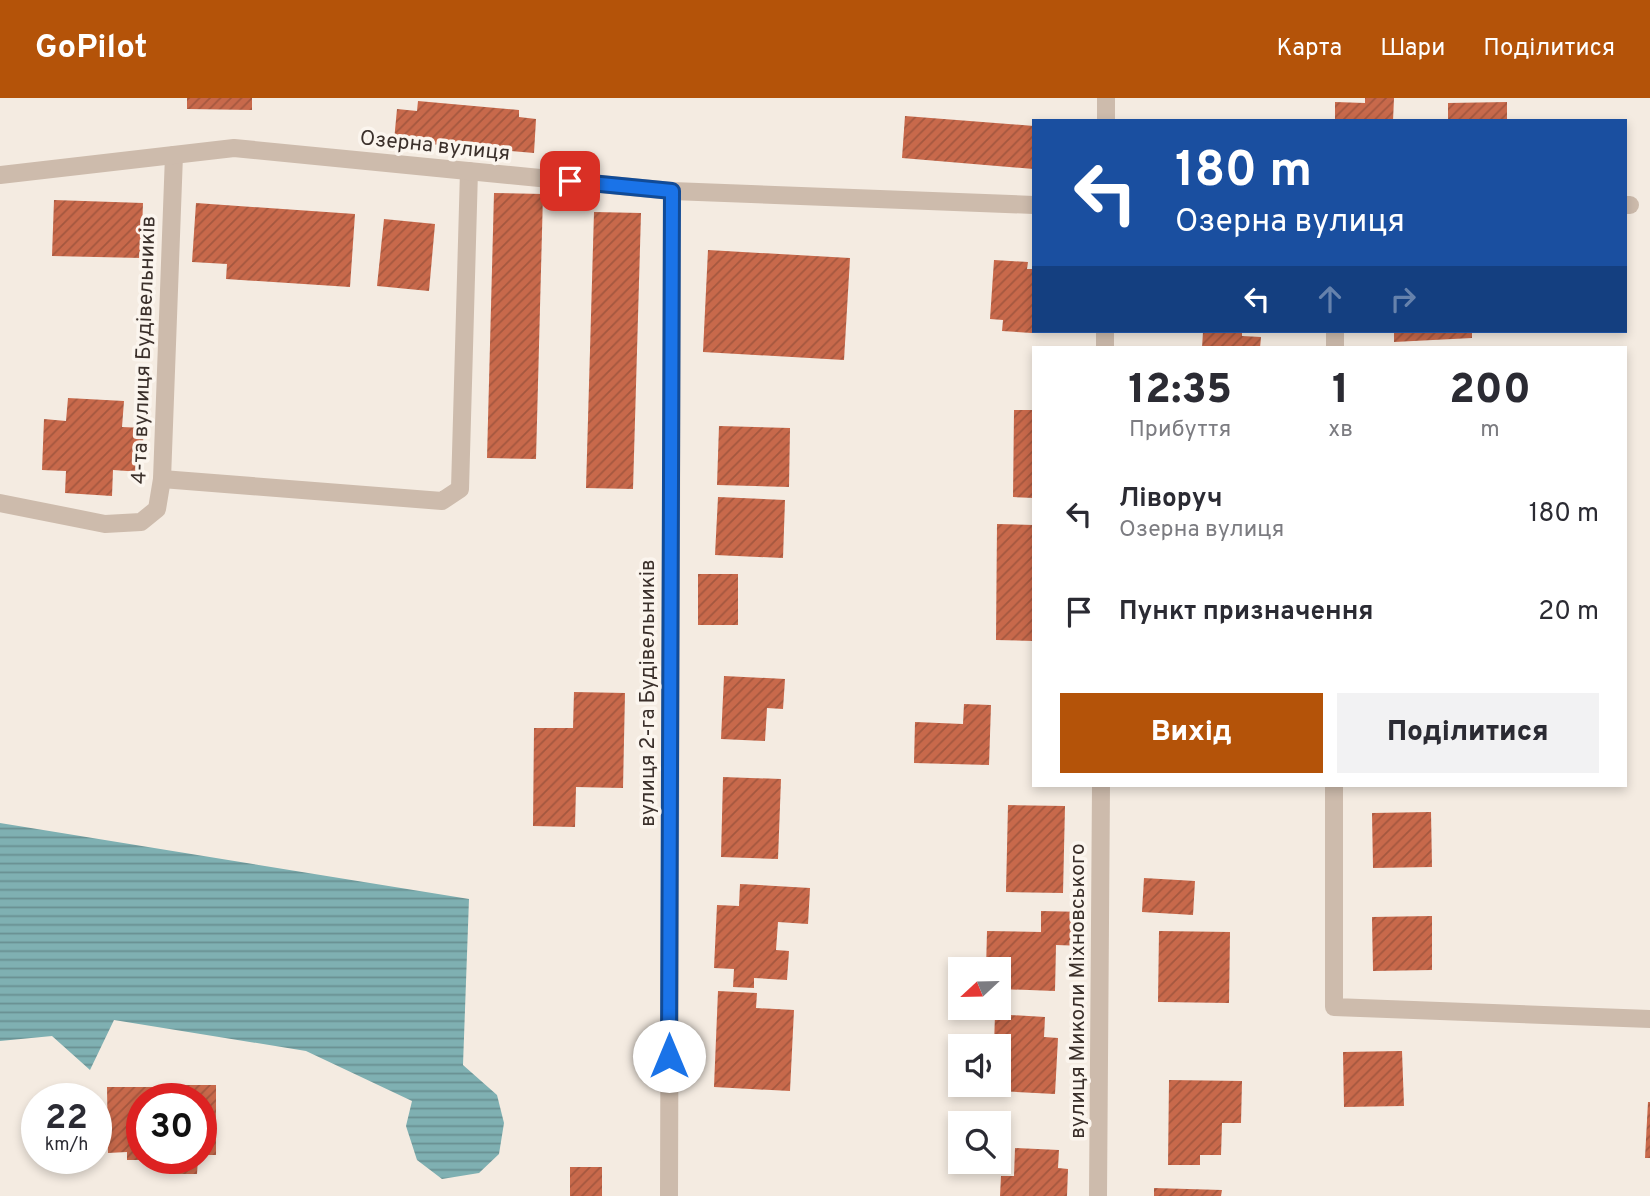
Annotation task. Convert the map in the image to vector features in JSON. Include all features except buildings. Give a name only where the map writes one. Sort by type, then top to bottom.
[{"type":"street","points":[[1106,98],[1106,119]]},
{"type":"street","name":"Озерна вулиця","points":[[0,175],[234,148],[672,191],[1032,205]]},
{"type":"street","name":"4-та вулиця Будівельників","points":[[0,503],[105,524],[141,522],[157,509],[162,479],[174,155]]},
{"type":"street","points":[[162,479],[442,501],[460,489],[469,171]]},
{"type":"street","name":"вулиця 2-га Будівельників","points":[[668,1196],[672,191]]},
{"type":"street","name":"вулиця Миколи Міхновського","points":[[1098,1196],[1101,787]]},
{"type":"street","points":[[1334,787],[1334,1007],[1650,1019]]},
{"type":"water","points":[[0,823],[469,899],[463,1065],[497,1095],[504,1123],[499,1154],[479,1173],[442,1179],[417,1160],[406,1126],[412,1101],[306,1051],[114,1020],[90,1070],[52,1036],[0,1041]]},
{"type":"route","points":[[570,181],[672,191],[669,1056]]}]
